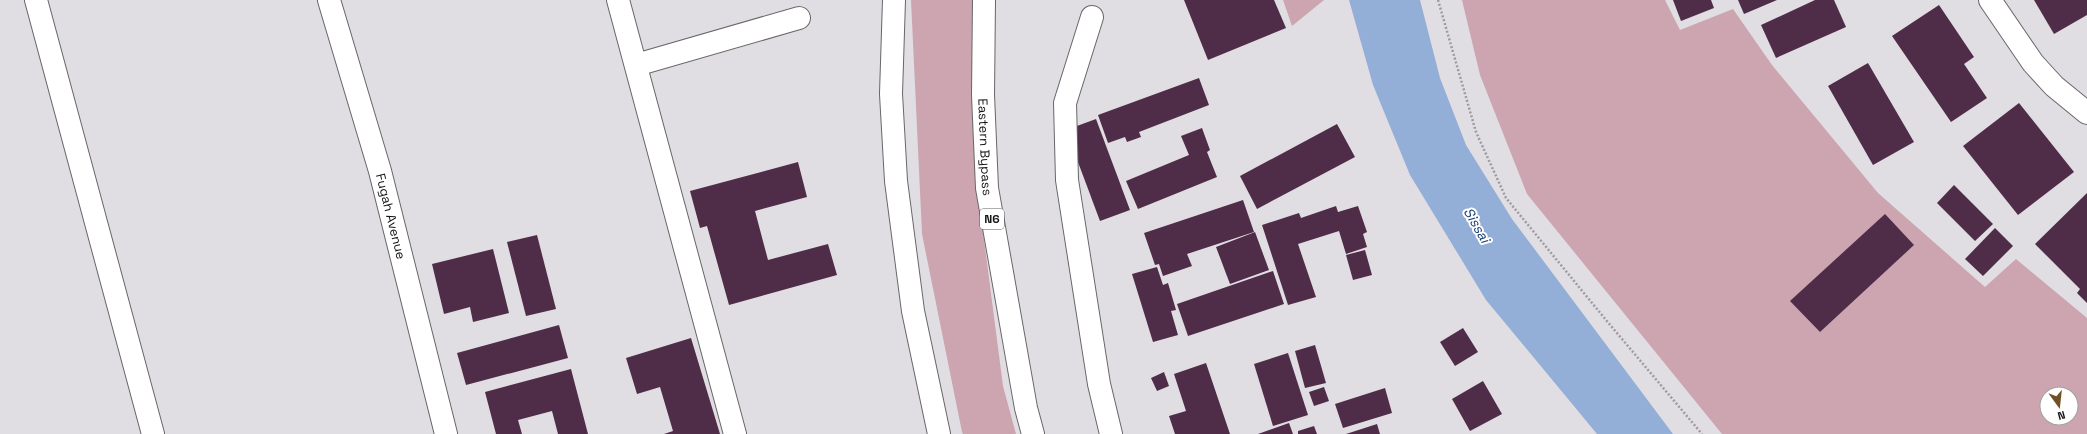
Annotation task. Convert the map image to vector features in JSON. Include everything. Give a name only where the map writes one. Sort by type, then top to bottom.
[{"type":"main road","points":[[36,0],[153,434]]},
{"type":"main road","name":"Fugah Avenue","points":[[329,0],[380,171],[446,434]]},
{"type":"main road","points":[[618,0],[735,434]]},
{"type":"main road","points":[[894,0],[891,94],[896,181],[913,311],[939,434]]},
{"type":"main road","name":"Eastern Bypass","points":[[984,0],[983,95],[987,188],[1024,401],[1033,434]]},
{"type":"main road","points":[[1990,0],[2033,64],[2054,86],[2087,113]]},
{"type":"main road","points":[[1092,17],[1065,102],[1067,180],[1099,384],[1111,434]]},
{"type":"main road","points":[[636,65],[800,18]]},
{"type":"path","points":[[1438,0],[1476,132],[1506,198],[1702,434]]},
{"type":"shaded area","points":[[911,0],[975,0],[979,201],[1003,386],[1016,434],[963,434],[962,432],[922,234]]},
{"type":"shaded area","points":[[1283,0],[1324,0],[1292,26]]},
{"type":"shaded area","points":[[1462,0],[1665,0],[1680,30],[1733,9],[1772,65],[1878,193],[1985,287],[2016,259],[2087,318],[2087,434],[1722,434],[1527,194],[1480,75]]},
{"type":"water","name":"Sissai","points":[[1349,0],[1420,0],[1440,78],[1466,145],[1512,219],[1673,434],[1597,434],[1486,300],[1410,175],[1373,85]]},
{"type":"building","points":[[1184,0],[1274,0],[1286,28],[1208,60]]},
{"type":"building","points":[[1673,0],[1711,0],[1714,8],[1681,21]]},
{"type":"building","points":[[1738,0],[1777,0],[1744,14]]},
{"type":"building","points":[[1815,0],[1834,0],[1846,27],[1776,58],[1761,25]]},
{"type":"building","points":[[2034,0],[2087,0],[2087,15],[2054,34]]},
{"type":"building","points":[[1939,5],[1974,57],[1964,64],[1987,98],[1951,122],[1892,36]]},
{"type":"building","points":[[1868,63],[1914,142],[1873,165],[1828,86]]},
{"type":"building","points":[[1199,78],[1209,105],[1139,132],[1141,137],[1127,142],[1125,137],[1108,143],[1098,115]]},
{"type":"building","points":[[2019,103],[2074,172],[2018,215],[1963,146]]},
{"type":"building","points":[[1096,119],[1130,210],[1100,221],[1066,130]]},
{"type":"building","points":[[1337,124],[1355,157],[1257,209],[1240,176]]},
{"type":"building","points":[[1202,128],[1210,150],[1207,152],[1217,177],[1138,209],[1126,181],[1189,155],[1181,136]]},
{"type":"building","points":[[798,162],[807,197],[755,211],[768,260],[828,244],[837,275],[729,305],[707,226],[700,228],[690,191]]},
{"type":"building","points":[[1954,185],[1993,224],[1975,241],[1937,203]]},
{"type":"building","points":[[2087,193],[2087,303],[2077,293],[2080,289],[2035,244]]},
{"type":"building","points":[[1243,200],[1254,232],[1187,254],[1192,266],[1163,276],[1159,264],[1155,265],[1144,233]]},
{"type":"building","points":[[1336,206],[1338,212],[1358,206],[1367,232],[1363,234],[1367,247],[1346,254],[1339,231],[1298,244],[1316,297],[1288,305],[1262,225],[1299,213],[1301,218]]},
{"type":"building","points":[[1885,214],[1914,245],[1820,332],[1790,301]]},
{"type":"building","points":[[1995,228],[2013,246],[1983,276],[1965,259]]},
{"type":"building","points":[[1255,232],[1269,270],[1230,284],[1216,247]]},
{"type":"building","points":[[537,235],[556,309],[526,316],[507,242]]},
{"type":"building","points":[[493,249],[509,313],[473,322],[470,307],[444,314],[432,264]]},
{"type":"building","points":[[1365,250],[1372,275],[1353,280],[1346,255]]},
{"type":"building","points":[[1157,267],[1163,285],[1168,283],[1176,310],[1171,311],[1178,335],[1153,342],[1132,274]]},
{"type":"building","points":[[1273,271],[1284,304],[1188,336],[1177,304]]},
{"type":"building","points":[[559,325],[568,358],[466,385],[457,353]]},
{"type":"building","points":[[1463,328],[1478,352],[1455,366],[1440,342]]},
{"type":"building","points":[[691,338],[720,434],[664,434],[673,431],[660,387],[637,394],[626,358]]},
{"type":"building","points":[[1315,345],[1326,383],[1305,388],[1295,351]]},
{"type":"building","points":[[1288,353],[1308,415],[1273,426],[1254,364]]},
{"type":"building","points":[[1206,363],[1230,434],[1175,434],[1169,416],[1186,411],[1174,374]]},
{"type":"building","points":[[571,369],[588,434],[558,434],[552,411],[518,420],[522,434],[496,434],[485,392]]},
{"type":"building","points":[[1164,372],[1169,386],[1157,391],[1151,378]]},
{"type":"building","points":[[1483,381],[1502,414],[1470,431],[1452,399]]},
{"type":"building","points":[[1324,387],[1329,401],[1314,406],[1309,392]]},
{"type":"building","points":[[1385,388],[1392,413],[1343,428],[1335,404]]},
{"type":"building","points":[[1289,423],[1293,434],[1258,434]]},
{"type":"building","points":[[1377,424],[1380,434],[1346,434]]},
{"type":"building","points":[[1314,426],[1317,434],[1298,434],[1298,431]]}]
